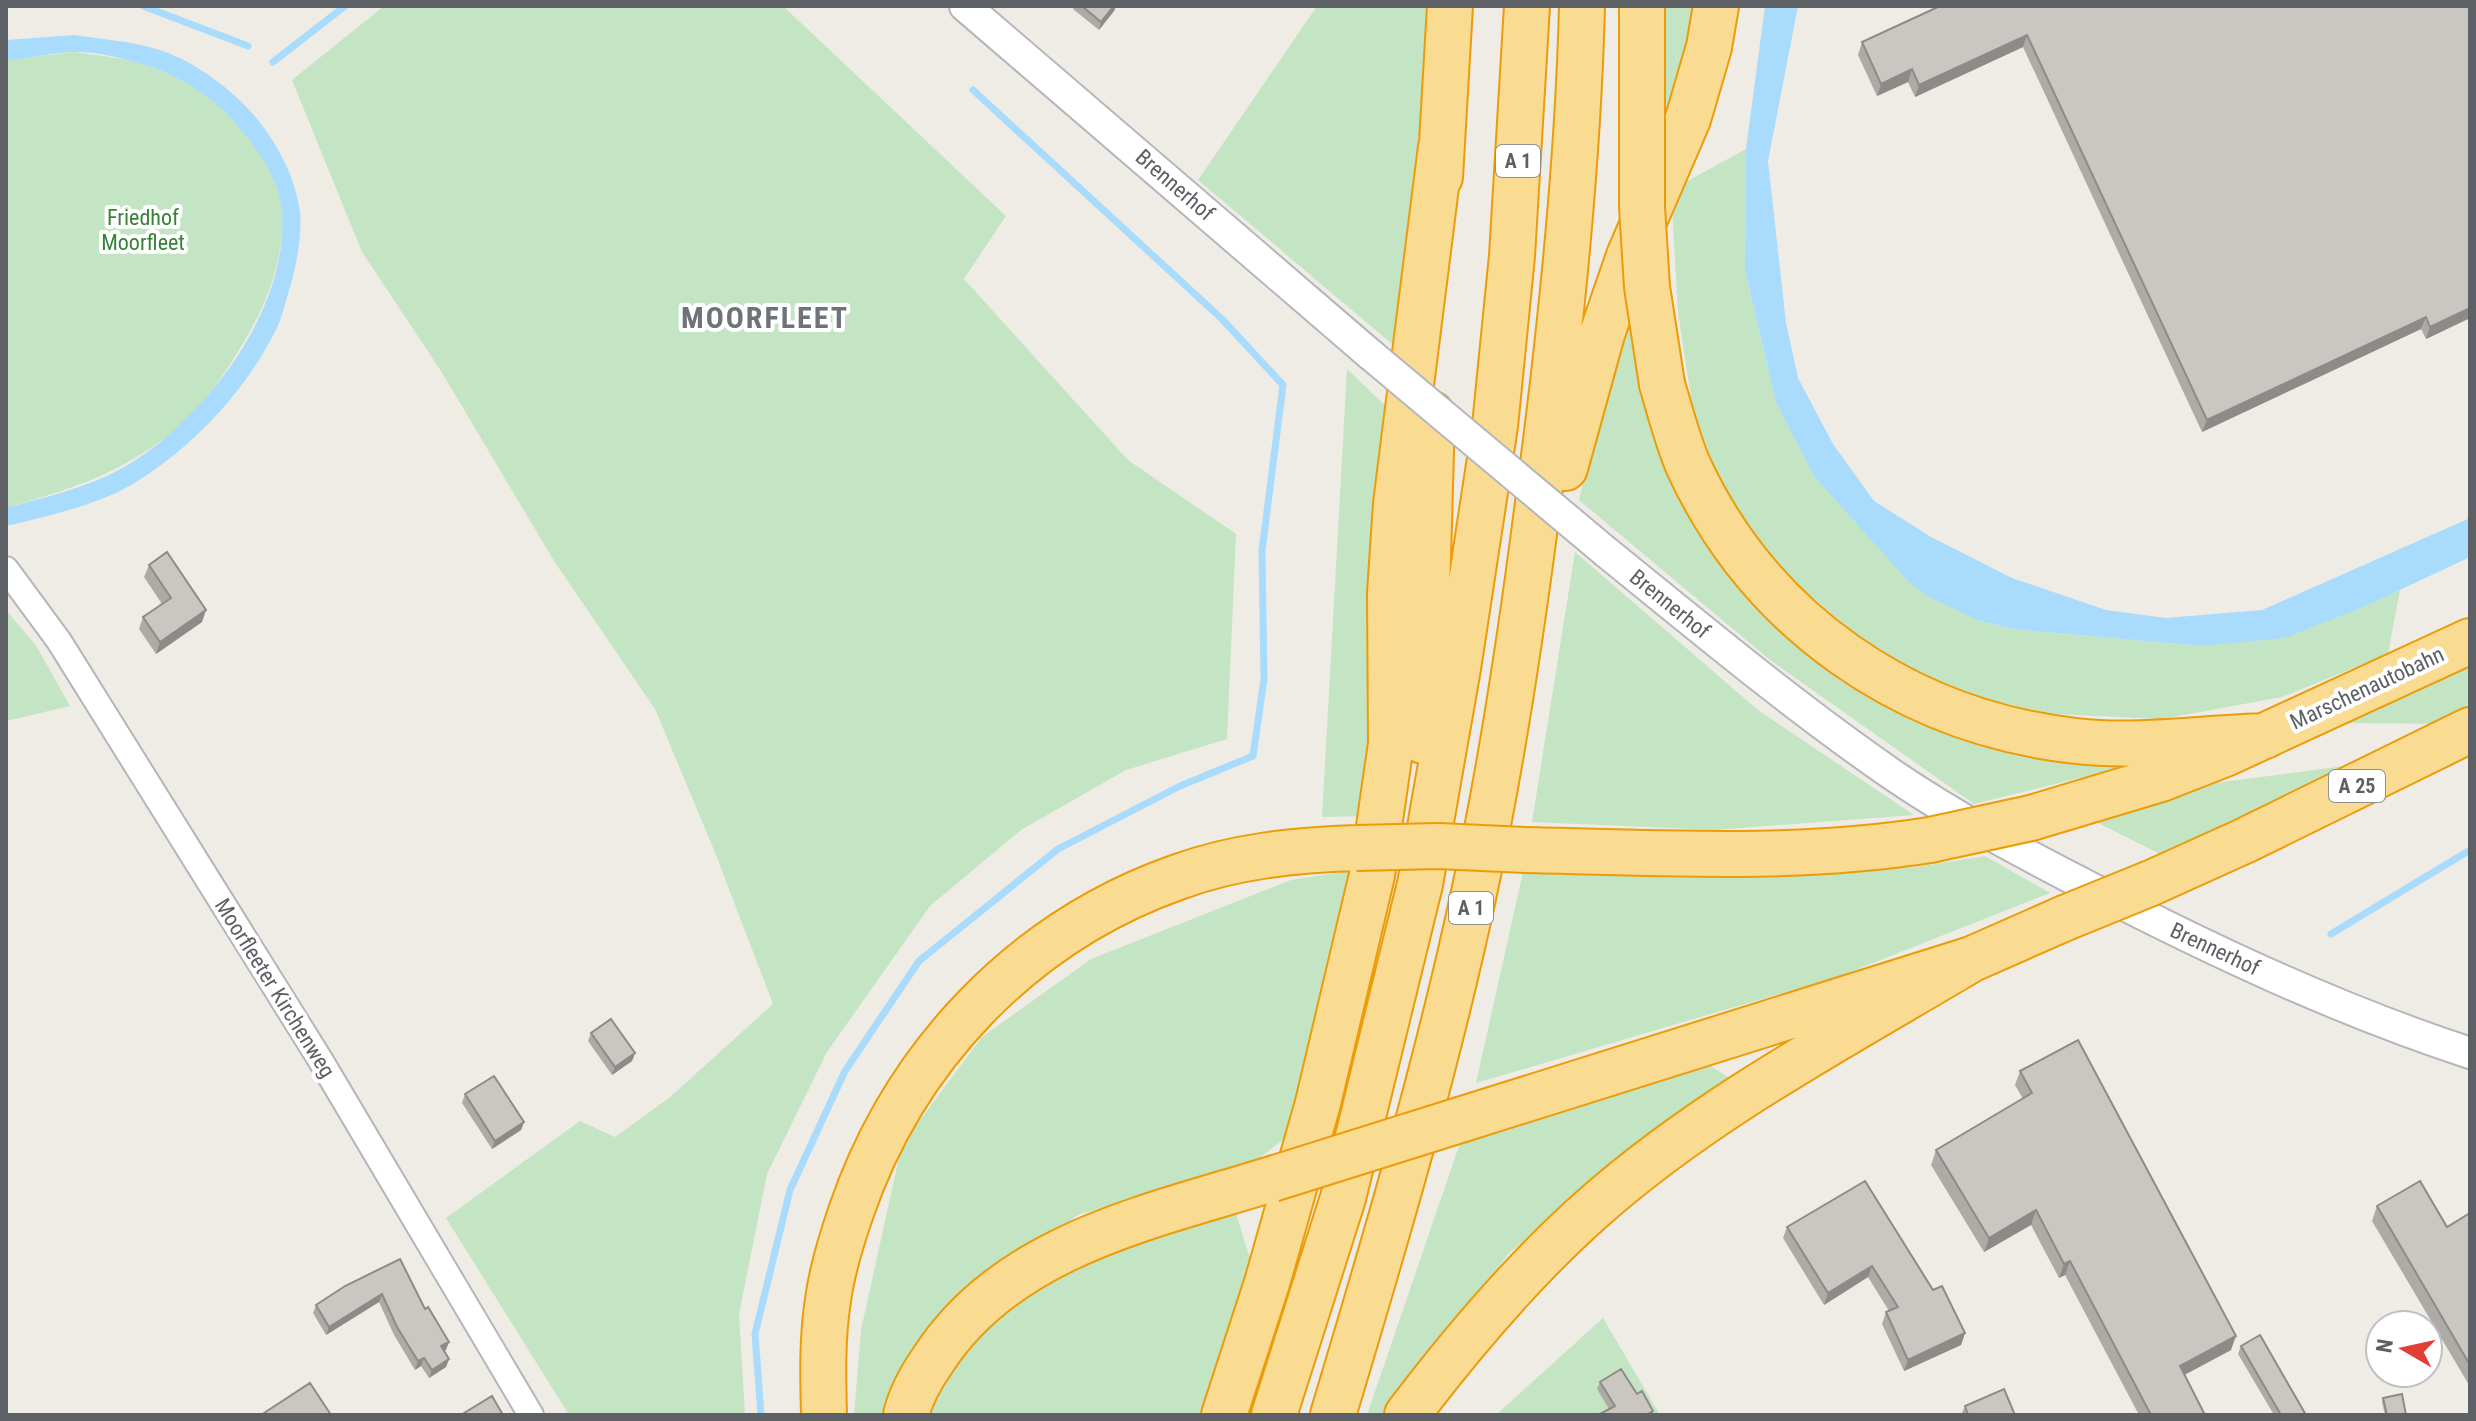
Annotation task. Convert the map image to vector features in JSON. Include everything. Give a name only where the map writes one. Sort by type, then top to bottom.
[{"type":"highway","points":[[1420,884],[1441,147],[1450,6]]},
{"type":"highway","name":"A 1","points":[[1274,1415],[1343,1198],[1420,884],[1458,668],[1495,426],[1512,256],[1527,6]]},
{"type":"highway","name":"A 1","points":[[1333,1415],[1397,1203],[1447,1007],[1474,893],[1525,608],[1566,268],[1582,6]]},
{"type":"highway","points":[[1642,6],[1642,207],[1647,287],[1662,384],[1688,464],[1712,509],[1740,551],[1780,599],[1812,630],[1856,663],[1910,695],[1969,719],[2025,733],[2078,741],[2132,743],[2265,736]]},
{"type":"highway","points":[[1525,608],[1602,334],[1629,256],[1688,119],[1709,47],[1716,6]]},
{"type":"highway","points":[[1224,1415],[1267,1283],[1318,1103],[1372,875],[1391,744],[1390,593],[1396,504],[1441,147]]},
{"type":"highway","name":"Marschenautobahn","points":[[824,1415],[824,1348],[828,1300],[836,1261],[861,1182],[895,1112],[915,1080],[961,1023],[1026,960],[1066,932],[1136,894],[1178,877],[1253,857],[1356,848],[1438,846],[1774,854],[1930,840],[2031,818],[2161,779],[2265,736],[2470,641]]},
{"type":"highway","name":"A 25","points":[[1972,959],[2244,841],[2470,730]]},
{"type":"highway","points":[[906,1415],[921,1378],[945,1340],[974,1309],[1008,1281],[1040,1261],[1089,1239],[1972,959]]},
{"type":"highway","points":[[1407,1415],[1482,1319],[1536,1261],[1594,1207],[1715,1116],[1972,959]]},
{"type":"street","name":"Brennerhof","points":[[965,6],[1371,355],[1606,552],[1746,666],[1893,775],[1962,819],[2179,934],[2348,1009],[2470,1053]]},
{"type":"street","name":"Moorfleeter Kirchenweg","points":[[6,569],[59,641],[262,966],[531,1415]]},
{"type":"green space","points":[[384,6],[783,6],[1006,216],[964,279],[1128,460],[1236,534],[1227,739],[1126,770],[1021,830],[930,906],[827,1052],[767,1174],[739,1314],[745,1415],[569,1415],[446,1218],[580,1121],[615,1137],[669,1098],[773,1004],[714,850],[655,709],[554,561],[441,371],[362,252],[292,80]]},
{"type":"green space","points":[[1317,6],[1429,6],[1405,355],[1198,180]]},
{"type":"green space","points":[[1663,6],[1702,6],[1666,122]]},
{"type":"green space","name":"Friedhof Moorfleet","points":[[73,52],[123,59],[160,70],[188,83],[224,111],[252,142],[273,177],[282,213],[280,248],[272,282],[251,330],[219,381],[181,425],[131,461],[111,471],[6,508],[6,60]]},
{"type":"green space","points":[[1746,149],[1745,271],[1776,402],[1977,620],[2013,629],[2201,646],[2368,605],[2400,590],[2388,654],[2282,697],[2162,719],[2052,714],[1951,691],[1872,648],[1792,580],[1729,504],[1693,410],[1678,313],[1671,190]]},
{"type":"green space","points":[[1630,309],[1640,391],[1684,505],[1734,571],[1837,667],[2115,759],[2120,766],[1974,804],[1770,660],[1579,500],[1621,323]]},
{"type":"green space","points":[[1347,369],[1393,413],[1372,816],[1322,817]]},
{"type":"green space","points":[[1575,552],[1758,710],[1914,815],[1714,830],[1532,822]]},
{"type":"green space","points":[[6,610],[37,647],[70,706],[6,721]]},
{"type":"green space","points":[[2470,665],[2470,713],[2451,724],[2338,723]]},
{"type":"green space","points":[[2352,765],[2160,854],[2096,822],[2207,784]]},
{"type":"green space","points":[[1985,856],[2050,893],[1840,976],[1476,1083],[1523,872],[1909,868]]},
{"type":"green space","points":[[1355,870],[1297,1129],[1240,1173],[1080,1214],[991,1272],[886,1415],[854,1415],[861,1330],[902,1144],[982,1037],[1091,959],[1291,880]]},
{"type":"green space","points":[[1704,1062],[1733,1080],[1601,1178],[1509,1253],[1387,1415],[1367,1415],[1460,1143]]},
{"type":"green space","points":[[1236,1214],[1249,1255],[1259,1262],[1211,1415],[924,1415],[926,1406],[1002,1302],[1105,1251]]},
{"type":"green space","points":[[1603,1318],[1660,1415],[1496,1415]]},
{"type":"water","points":[[1765,6],[1798,6],[1768,161],[1786,323],[1798,378],[1833,444],[1874,501],[1931,537],[2012,578],[2106,610],[2166,618],[2262,610],[2470,518],[2470,557],[2368,605],[2285,638],[2201,646],[2013,629],[1977,620],[1927,596],[1908,581],[1814,476],[1776,402],[1745,271],[1746,149]]},
{"type":"water","points":[[75,35],[134,44],[167,53],[208,74],[243,104],[269,136],[289,172],[300,212],[298,248],[291,284],[276,330],[233,397],[196,436],[155,469],[118,492],[71,510],[6,526],[6,508],[98,480],[156,446],[185,420],[212,391],[257,323],[272,286],[281,250],[282,213],[278,191],[268,170],[233,120],[196,89],[153,68],[97,53],[64,53],[6,60],[6,40]]},
{"type":"building","points":[[1082,6],[1114,6],[1101,22]]},
{"type":"building","points":[[1940,6],[2470,6],[2470,308],[2430,327],[2426,317],[2207,420],[2027,35],[1919,85],[1912,69],[1881,84],[1862,42]]},
{"type":"building","points":[[167,552],[206,610],[160,642],[143,617],[171,598],[149,565]]},
{"type":"building","points":[[611,1019],[635,1053],[615,1067],[591,1033]]},
{"type":"building","points":[[2078,1040],[2236,1336],[2180,1366],[2205,1415],[2151,1415],[2070,1261],[2064,1264],[2036,1210],[1989,1238],[1936,1150],[2032,1093],[2020,1071]]},
{"type":"building","points":[[494,1076],[524,1122],[495,1141],[465,1094]]},
{"type":"building","points":[[1865,1181],[1933,1290],[1942,1286],[1965,1333],[1908,1360],[1886,1312],[1898,1307],[1872,1266],[1828,1293],[1787,1227]]},
{"type":"building","points":[[2420,1181],[2447,1227],[2470,1213],[2470,1365],[2444,1321],[2444,1309],[2437,1309],[2377,1206]]},
{"type":"building","points":[[400,1259],[425,1309],[428,1307],[449,1342],[441,1346],[449,1359],[432,1370],[424,1358],[418,1361],[397,1327],[382,1294],[329,1327],[316,1305],[345,1286]]},
{"type":"building","points":[[2260,1335],[2306,1415],[2281,1415],[2241,1346]]},
{"type":"building","points":[[1621,1369],[1637,1394],[1642,1391],[1653,1411],[1646,1415],[1598,1415],[1615,1406],[1600,1382]]},
{"type":"building","points":[[310,1383],[331,1415],[265,1415],[264,1413]]},
{"type":"building","points":[[2004,1389],[2015,1415],[1968,1415],[1965,1406]]},
{"type":"building","points":[[2402,1394],[2406,1415],[2387,1415],[2383,1398]]},
{"type":"building","points":[[492,1396],[503,1415],[461,1415]]},
{"type":"waterway","points":[[143,6],[248,46]]},
{"type":"waterway","points":[[273,62],[345,6]]},
{"type":"waterway","points":[[761,1415],[755,1334],[790,1190],[845,1071],[919,961],[1058,849],[1180,786],[1253,756],[1264,679],[1262,551],[1283,385],[1222,319],[973,90]]},
{"type":"waterway","points":[[2331,934],[2470,850]]},
{"type":"district","name":"MOORFLEET","points":[[765,317]]}]
